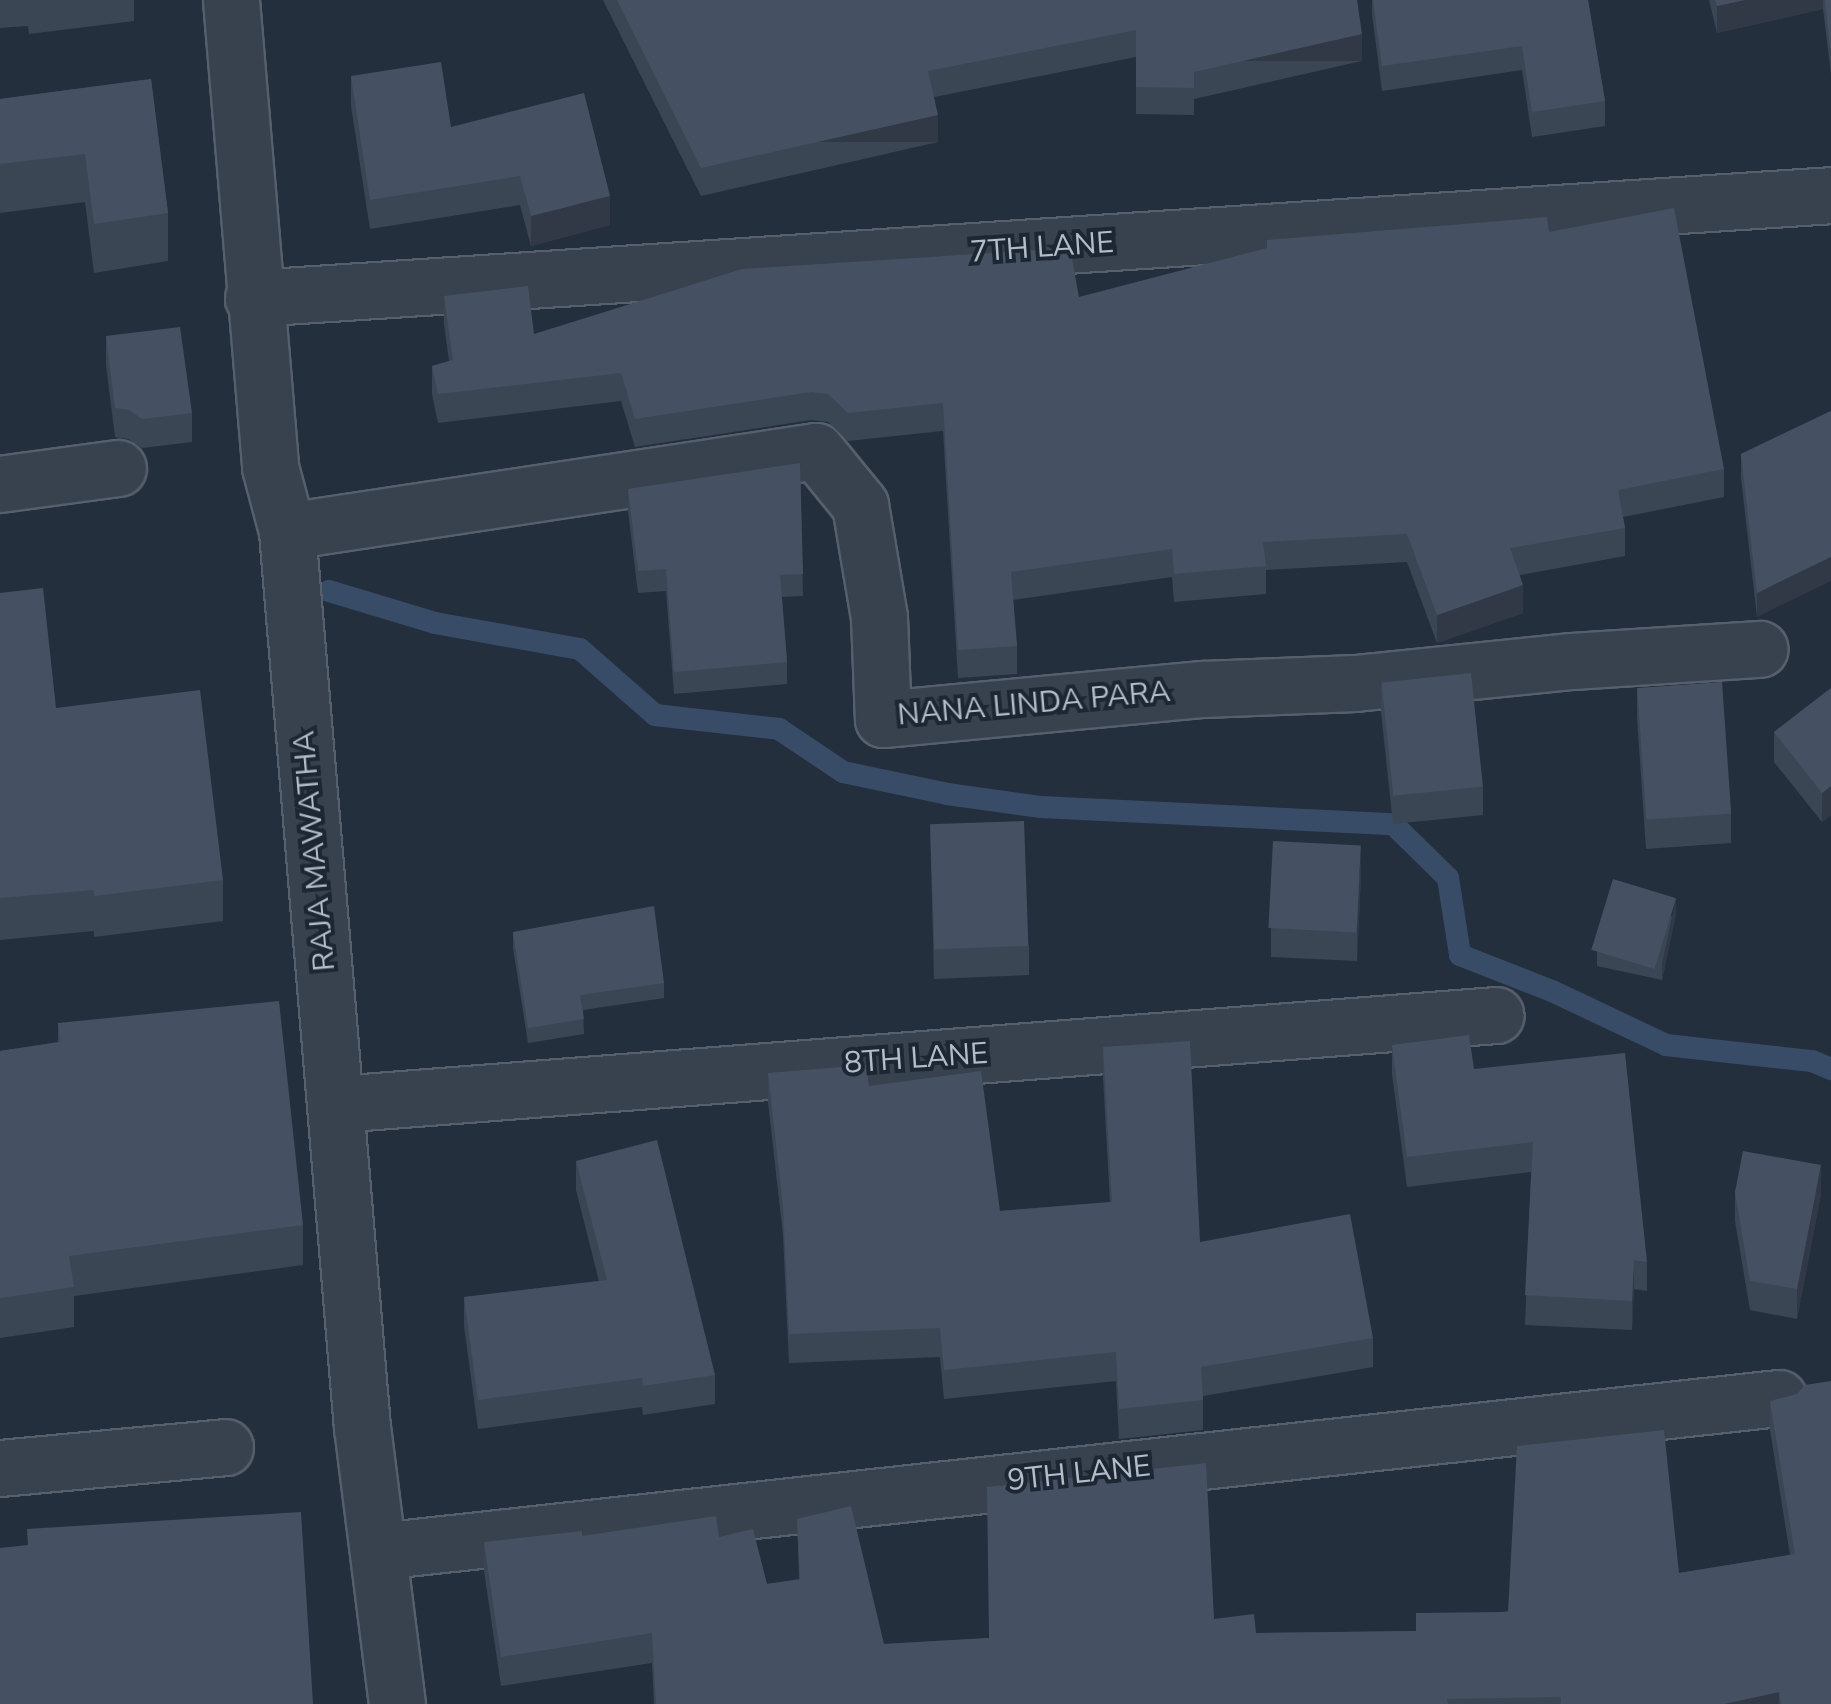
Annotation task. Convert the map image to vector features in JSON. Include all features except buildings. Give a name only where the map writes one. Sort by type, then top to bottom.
[{"type":"street","name":"RAJA MAWATHA","points":[[231,0],[270,467],[287,530],[362,1427],[397,1704]]},
{"type":"street","name":"7TH LANE","points":[[253,298],[1831,194]]},
{"type":"street","name":"NANA LINDA PARA","points":[[287,530],[816,451],[860,505],[878,616],[884,719],[1204,689],[1356,682],[1572,661],[1760,650]]},
{"type":"street","points":[[0,484],[118,468]]},
{"type":"street","name":"8TH LANE","points":[[337,1104],[1496,1015]]},
{"type":"street","name":"9TH LANE","points":[[379,1550],[1778,1398]]},
{"type":"street","points":[[0,1468],[225,1447]]},
{"type":"waterway","points":[[329,591],[435,623],[580,649],[655,715],[779,729],[843,772],[947,794],[1041,807],[1393,824],[1448,878],[1460,955],[1552,991],[1666,1045],[1812,1061],[1831,1069]]}]
